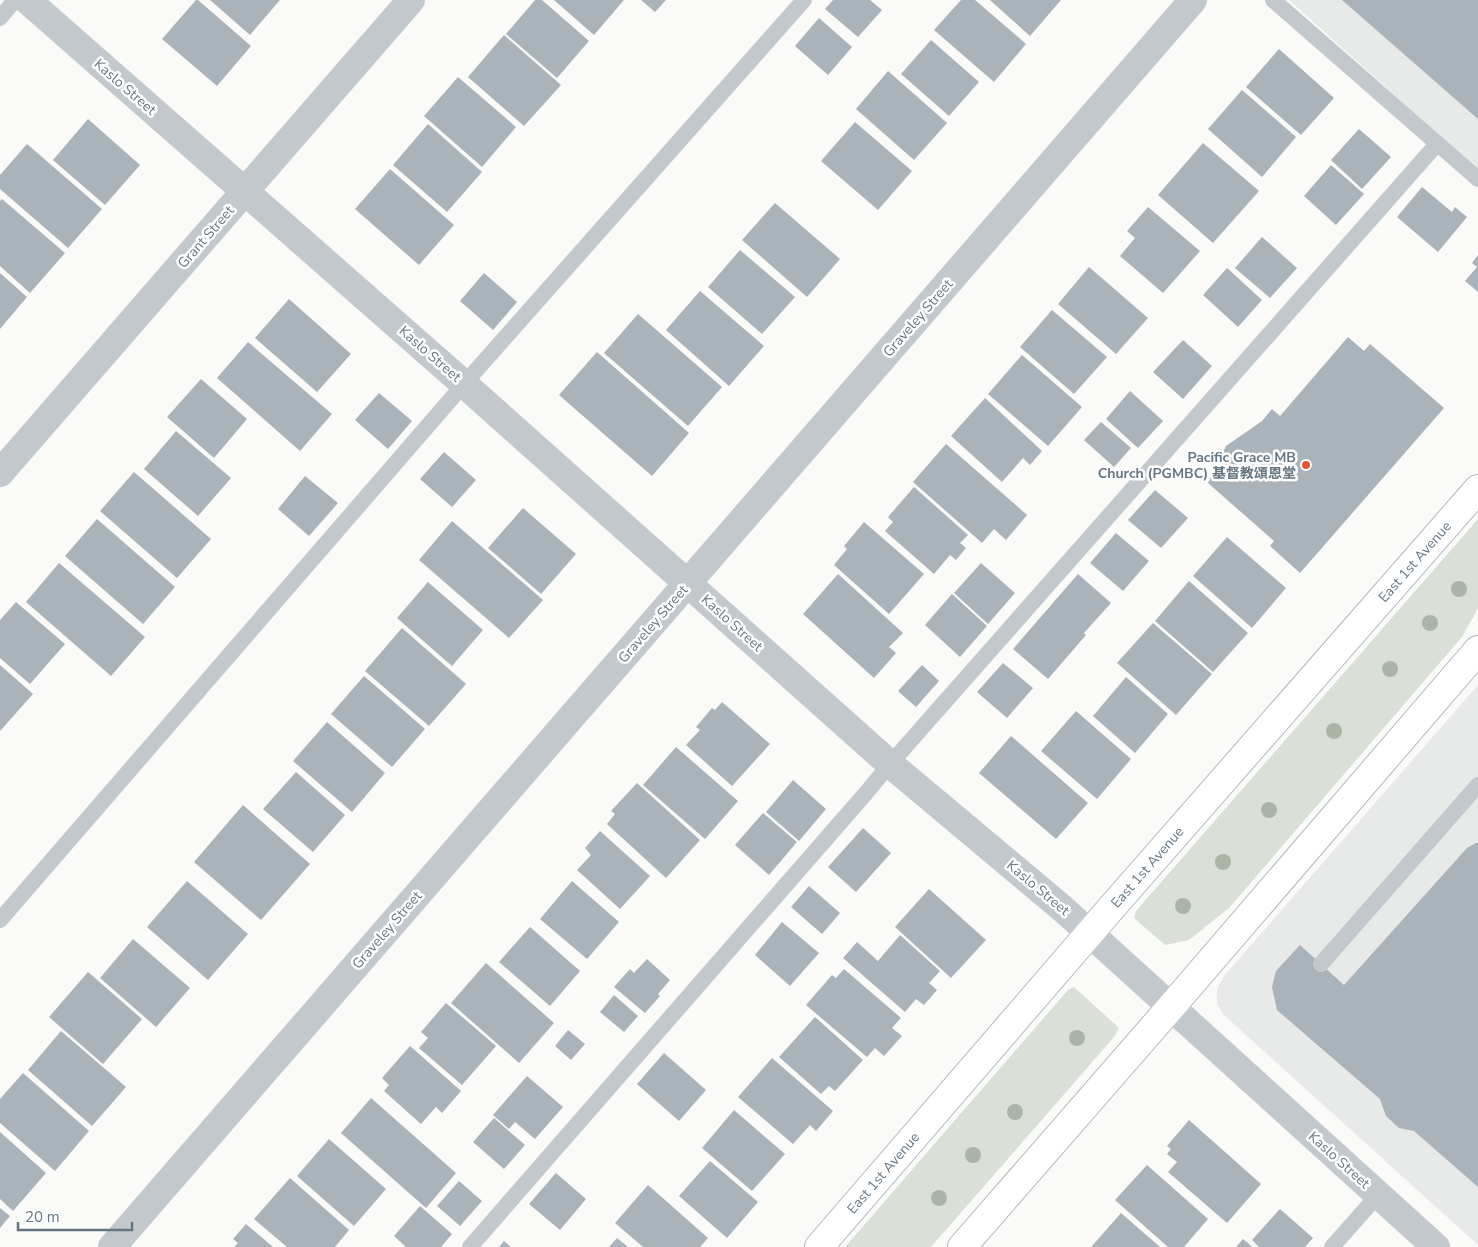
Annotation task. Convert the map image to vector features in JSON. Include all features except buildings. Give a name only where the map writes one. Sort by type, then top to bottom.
[{"type":"main road","name":"East 1st Avenue","points":[[819,1247],[1090,933],[1478,489]]},
{"type":"main road","points":[[962,1247],[1171,1008],[1478,650]]},
{"type":"street","name":"Kaslo Street","points":[[27,0],[464,384],[890,764],[1090,933],[1436,1247]]},
{"type":"street","name":"Grant Street","points":[[0,473],[411,0]]},
{"type":"street","name":"Graveley Street","points":[[112,1247],[1193,0]]},
{"type":"lane","points":[[0,18],[15,0]]},
{"type":"lane","points":[[0,920],[464,384],[804,0]]},
{"type":"lane","points":[[1272,0],[1478,179]]},
{"type":"lane","points":[[470,1247],[847,816],[890,764],[1437,144]]},
{"type":"lane","points":[[1320,964],[1478,785]]},
{"type":"lane","points":[[1332,1247],[1378,1195]]},
{"type":"shaded area","points":[[1289,0],[1478,0],[1478,170]]},
{"type":"shaded area","points":[[1478,519],[1478,608],[1462,637],[1229,908],[1189,940],[1165,945],[1134,918],[1136,911]]},
{"type":"shaded area","points":[[1478,685],[1478,1245],[1224,1015],[1217,1004],[1217,989],[1224,976]]},
{"type":"shaded area","points":[[1074,987],[1119,1028],[1114,1037],[931,1247],[845,1247],[1068,990]]},
{"type":"place","name":"Pacific Grace MB Church (PGMBC) 基督教頌恩堂","points":[[1306,465]]}]
